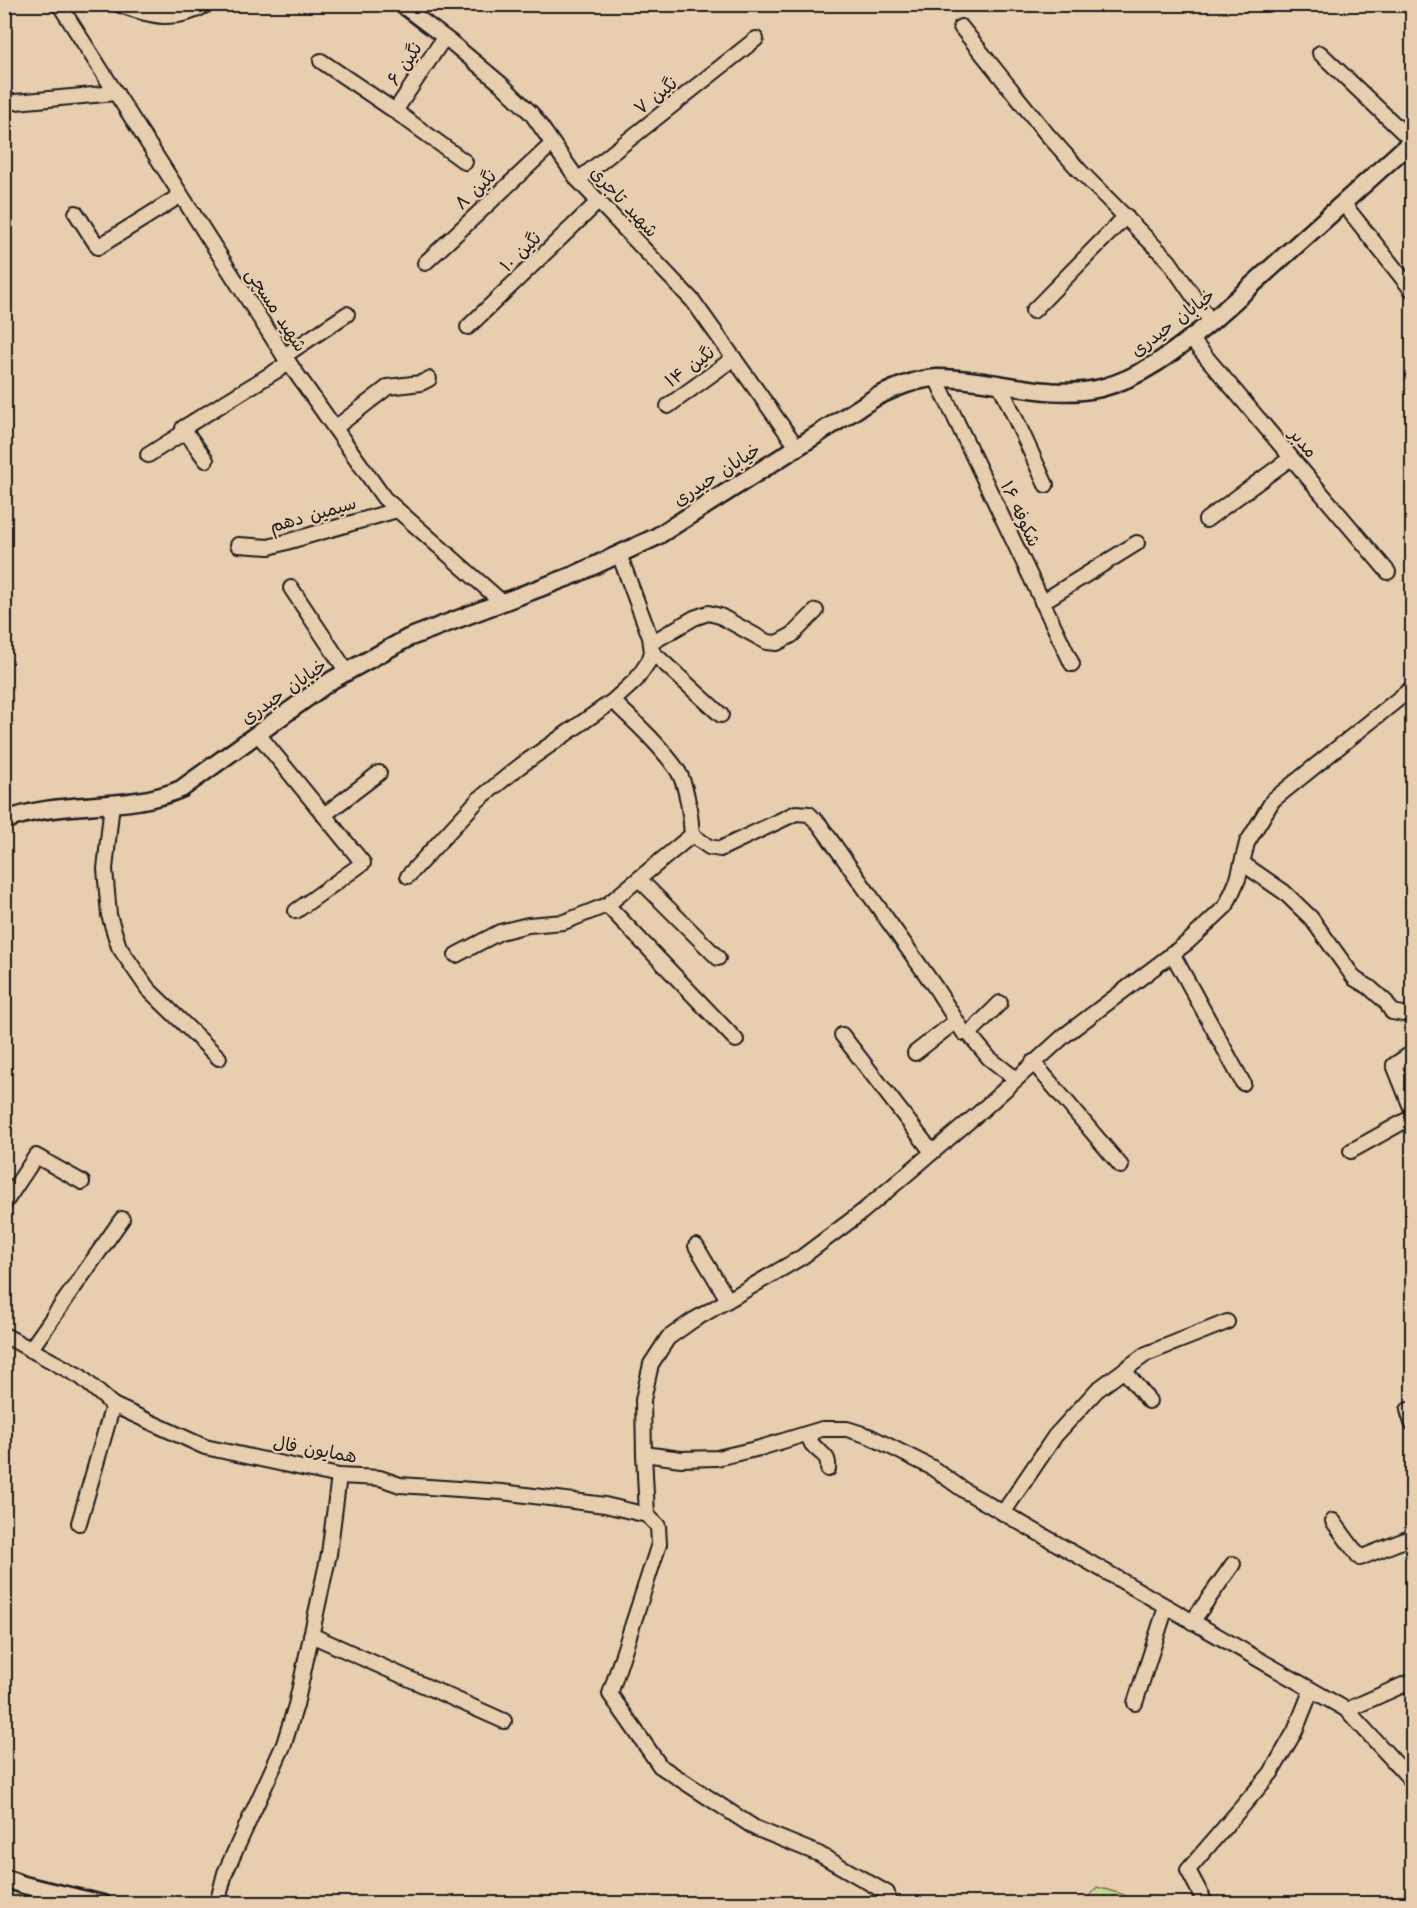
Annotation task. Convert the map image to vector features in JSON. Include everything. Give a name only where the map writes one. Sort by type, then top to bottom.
[{"type":"street","name":"شهید مسچی","points":[[59,4],[286,360],[384,498],[502,602]]},
{"type":"street","points":[[118,4],[148,15],[161,17],[188,12],[208,4]]},
{"type":"street","name":"شهید تاجری","points":[[400,4],[501,84],[532,114],[578,180],[693,301],[797,447]]},
{"type":"street","points":[[961,27],[1046,133],[1168,261],[1211,322]]},
{"type":"street","name":"نگین ۶","points":[[395,111],[444,38]]},
{"type":"street","name":"نگین ۷","points":[[578,180],[756,39]]},
{"type":"street","points":[[1320,53],[1412,141]]},
{"type":"street","points":[[321,62],[395,111],[465,162]]},
{"type":"street","points":[[4,103],[116,93]]},
{"type":"street","name":"خیابان حیدری","points":[[4,821],[27,813],[156,798],[181,789],[346,672],[408,638],[574,575],[656,537],[876,397],[912,382],[936,378],[1045,391],[1073,391],[1100,388],[1123,381],[1146,370],[1211,322],[1412,141]]},
{"type":"street","name":"نگین ۸","points":[[425,263],[552,144]]},
{"type":"street","points":[[76,213],[98,247],[181,195]]},
{"type":"street","name":"نگین ۱۰","points":[[468,327],[598,202]]},
{"type":"street","points":[[1343,203],[1411,289]]},
{"type":"street","points":[[1033,311],[1126,216]]},
{"type":"street","points":[[206,460],[183,428],[286,360],[347,314]]},
{"type":"street","name":"مدبر","points":[[1190,338],[1388,572]]},
{"type":"street","name":"نگین ۱۴","points":[[668,406],[734,358]]},
{"type":"street","name":"شکوفه ۱۶","points":[[936,378],[1072,664]]},
{"type":"street","points":[[335,428],[388,387],[421,383],[429,379]]},
{"type":"street","points":[[1000,385],[1046,485]]},
{"type":"street","points":[[148,455],[186,431]]},
{"type":"street","points":[[1206,520],[1291,458]]},
{"type":"street","name":"سیمین دهم","points":[[238,545],[268,547],[397,510]]},
{"type":"street","points":[[1042,602],[1137,543]]},
{"type":"street","points":[[619,554],[651,647],[721,715]]},
{"type":"street","points":[[291,588],[346,672]]},
{"type":"street","points":[[408,876],[478,800],[520,766],[613,701],[636,680],[649,661],[651,647],[694,618],[708,613],[720,616],[767,642],[777,643],[792,635],[816,612]]},
{"type":"street","points":[[889,1904],[887,1893],[819,1854],[755,1828],[660,1766],[610,1694],[658,1544],[658,1526],[648,1515],[644,1454],[643,1400],[651,1364],[668,1338],[692,1320],[802,1257],[862,1212],[980,1112],[1065,1035],[1188,942],[1226,906],[1238,879],[1247,843],[1273,800],[1413,688]]},
{"type":"street","points":[[613,701],[679,772],[691,816],[692,835],[709,848],[720,849],[796,813],[809,814],[820,825],[935,987],[964,1033],[969,1034],[989,1058],[1016,1079]]},
{"type":"street","points":[[258,734],[363,863],[296,911]]},
{"type":"street","points":[[324,815],[379,773]]},
{"type":"street","points":[[112,803],[105,869],[110,915],[119,947],[148,989],[219,1058]]},
{"type":"street","points":[[456,956],[500,932],[528,925],[564,922],[607,905],[692,835]]},
{"type":"street","points":[[1242,863],[1284,892],[1311,918],[1355,979],[1370,987],[1386,1002],[1392,1012],[1409,1015],[1413,1019]]},
{"type":"street","points":[[639,879],[718,958]]},
{"type":"street","points":[[607,905],[736,1040]]},
{"type":"street","points":[[1172,953],[1243,1083]]},
{"type":"street","points":[[969,1034],[1000,1003]]},
{"type":"street","points":[[915,1053],[956,1021]]},
{"type":"street","points":[[843,1035],[932,1152]]},
{"type":"street","points":[[1413,1053],[1394,1065],[1413,1110]]},
{"type":"street","points":[[1033,1062],[1121,1166]]},
{"type":"street","points":[[1351,1151],[1413,1117]]},
{"type":"street","points":[[4,1204],[36,1156],[81,1182]]},
{"type":"street","points":[[30,1350],[122,1219]]},
{"type":"street","points":[[696,1246],[728,1300]]},
{"type":"street","points":[[1003,1513],[1055,1436],[1097,1390],[1146,1354],[1227,1322]]},
{"type":"street","name":"همایون فال","points":[[4,1335],[81,1377],[113,1404],[205,1447],[339,1476],[380,1478],[400,1485],[502,1492],[582,1502],[648,1515]]},
{"type":"street","points":[[1124,1370],[1149,1401]]},
{"type":"street","points":[[79,1523],[113,1404]]},
{"type":"street","points":[[644,1454],[681,1459],[717,1458],[760,1448],[822,1429],[847,1429],[868,1436],[931,1467],[965,1491],[1347,1710],[1413,1781]]},
{"type":"street","points":[[807,1434],[813,1445],[826,1455],[829,1461],[828,1469]]},
{"type":"street","points":[[217,1904],[225,1873],[284,1744],[296,1705],[329,1554],[339,1476]]},
{"type":"street","points":[[1334,1521],[1360,1558],[1413,1537]]},
{"type":"street","points":[[1192,1622],[1233,1563]]},
{"type":"street","points":[[1136,1703],[1166,1607]]},
{"type":"street","points":[[311,1635],[504,1721]]},
{"type":"street","points":[[1347,1710],[1413,1681]]},
{"type":"street","points":[[1206,1904],[1188,1870],[1271,1773],[1295,1731],[1311,1691]]},
{"type":"street","points":[[4,1878],[24,1886],[103,1904]]},
{"type":"green space","points":[[1097,1887],[1122,1894],[1136,1903],[1084,1903]]}]
